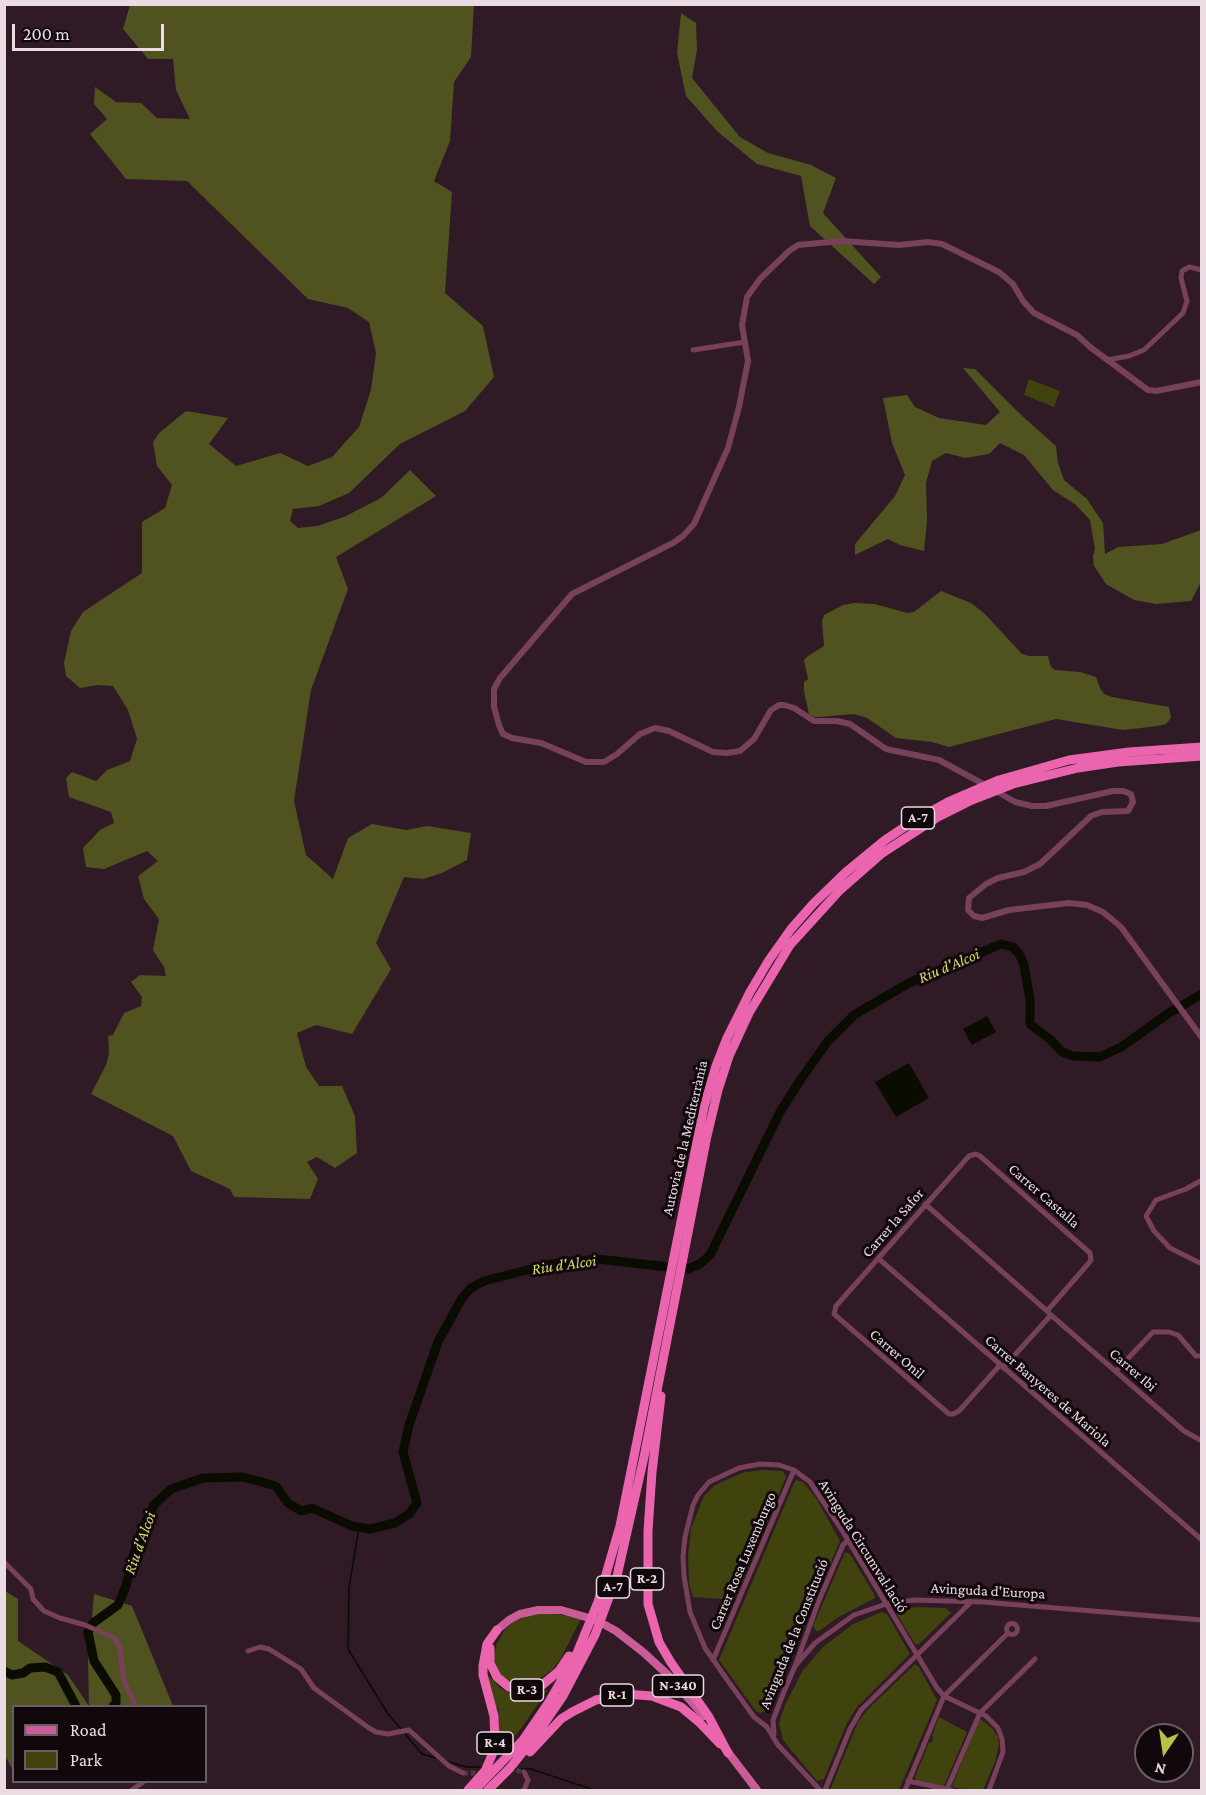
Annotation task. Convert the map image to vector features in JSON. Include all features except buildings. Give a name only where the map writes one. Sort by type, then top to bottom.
[{"type":"highway","name":"Autovia de la Mediterrània","points":[[671,1318],[707,1136],[732,1039],[750,992],[769,960],[791,929],[813,904],[885,840],[912,822],[971,791],[1041,766],[1096,755],[1202,747]]},
{"type":"highway","name":"Autovia de la Mediterrània","points":[[488,1791],[510,1768],[551,1715],[578,1670],[595,1635],[617,1576],[656,1383],[696,1140],[716,1066],[790,945],[840,890],[881,854],[938,817],[972,800],[1013,784],[1048,774],[1118,762],[1202,756]]},
{"type":"highway","name":"R-2","points":[[671,1318],[670,1343],[656,1383],[647,1560],[648,1604],[652,1622],[664,1652],[709,1717],[728,1753]]},
{"type":"highway","name":"Autovia de la Mediterrània","points":[[475,1791],[501,1764],[536,1721],[567,1671],[586,1632],[598,1602],[618,1536],[656,1383]]},
{"type":"highway","name":"R-3","points":[[497,1630],[489,1655],[492,1670],[496,1677],[509,1687],[526,1690],[541,1686],[555,1675],[586,1632]]},
{"type":"highway","name":"R-4","points":[[468,1791],[485,1771],[495,1742],[494,1716],[483,1676],[483,1666],[487,1644],[497,1630]]},
{"type":"highway","name":"R-1","points":[[510,1768],[522,1760],[561,1719],[596,1700],[625,1694],[652,1696],[681,1707],[699,1722],[728,1753]]},
{"type":"main road","name":"N-340","points":[[497,1630],[509,1620],[527,1612],[550,1609],[596,1620],[616,1631],[668,1675],[703,1715],[728,1753],[758,1791]]},
{"type":"street","points":[[1202,382],[1150,391],[1077,335],[1034,313],[1023,301],[1013,284],[999,272],[942,244],[932,242],[906,245],[836,241],[795,247],[760,279],[747,297],[742,325],[748,364],[735,424],[724,458],[694,524],[673,543],[587,584],[567,599],[496,684],[493,695],[503,734],[512,738],[541,743],[580,761],[592,763],[610,759],[640,734],[655,728],[669,730],[707,750],[727,753],[746,748],[754,739],[767,714],[775,707],[784,705],[794,708],[814,721],[837,721],[850,724],[886,749],[939,760],[1015,802],[1025,805],[1046,806],[1118,790],[1131,794],[1133,802],[1128,811],[1102,812],[1091,816],[1040,864],[1024,872],[998,878],[986,884],[969,898],[968,907],[974,916],[982,918],[1009,910],[1069,903],[1098,909],[1117,922],[1202,1038]]},
{"type":"street","points":[[1107,360],[1129,356],[1143,350],[1183,312],[1187,301],[1181,278],[1182,271],[1189,267],[1202,270]]},
{"type":"street","points":[[693,350],[745,342]]},
{"type":"street","name":"Carrer la Safor","points":[[834,1314],[836,1306],[963,1161],[976,1154]]},
{"type":"street","name":"Carrer Castalla","points":[[976,1154],[1090,1253],[1091,1260],[1049,1313]]},
{"type":"street","points":[[1202,1180],[1186,1189],[1156,1200],[1146,1216],[1154,1231],[1170,1248],[1202,1264]]},
{"type":"street","name":"Carrer Ibi","points":[[925,1204],[1184,1431],[1202,1441]]},
{"type":"street","name":"Carrer Banyeres de Mariola","points":[[879,1259],[1202,1540]]},
{"type":"street","points":[[1002,1367],[1049,1313]]},
{"type":"street","name":"Carrer Onil","points":[[834,1314],[945,1412],[953,1414],[959,1411],[1002,1367]]},
{"type":"street","points":[[1116,1371],[1153,1332],[1169,1332],[1179,1335],[1196,1356],[1202,1356]]},
{"type":"street","points":[[794,1470],[769,1464],[739,1468],[709,1482],[693,1505],[685,1537],[684,1576],[690,1612],[705,1648],[754,1717],[767,1727],[788,1757],[820,1791]]},
{"type":"street","name":"Avinguda Circumval·lació","points":[[794,1470],[814,1487],[937,1688],[944,1695],[991,1720],[998,1728],[1002,1739],[1001,1758],[989,1791]]},
{"type":"street","name":"Carrer Rosa Luxemburgo","points":[[713,1660],[794,1470]]},
{"type":"street","name":"Avinguda de la Constitució","points":[[775,1738],[773,1720],[820,1598],[843,1545],[848,1541]]},
{"type":"street","points":[[4,1562],[31,1589],[33,1599],[40,1608],[60,1618],[110,1635],[118,1643],[124,1681],[135,1705]]},
{"type":"street","name":"Avinguda d'Europa","points":[[795,1666],[815,1643],[854,1615],[886,1604],[915,1599],[1202,1620]]},
{"type":"street","points":[[825,1791],[857,1715],[970,1602]]},
{"type":"street","points":[[904,1791],[944,1695],[1008,1633]]},
{"type":"street","points":[[248,1651],[260,1647],[269,1649],[301,1669],[314,1688],[369,1728],[388,1734],[409,1730],[449,1766],[463,1773]]},
{"type":"street","points":[[908,1781],[949,1790],[980,1713],[1035,1659]]},
{"type":"street","points":[[524,1772],[528,1780],[524,1791]]},
{"type":"green space","points":[[130,5],[474,5],[471,57],[454,82],[450,141],[434,181],[452,192],[445,293],[483,326],[494,377],[465,411],[400,444],[349,493],[319,506],[293,509],[290,521],[298,528],[317,526],[344,517],[381,498],[410,470],[436,496],[336,557],[348,589],[311,690],[294,801],[306,855],[333,879],[348,838],[372,824],[406,830],[427,826],[471,833],[467,860],[442,873],[423,879],[404,877],[376,943],[391,969],[352,1034],[316,1025],[297,1033],[306,1067],[319,1086],[342,1086],[355,1116],[357,1153],[335,1168],[317,1157],[307,1162],[318,1179],[310,1199],[234,1197],[230,1189],[191,1171],[173,1136],[91,1094],[106,1065],[109,1054],[108,1036],[113,1035],[124,1013],[141,1006],[142,997],[131,982],[140,975],[166,976],[164,967],[153,950],[159,919],[144,899],[138,876],[158,861],[147,851],[104,869],[86,867],[83,848],[100,830],[114,823],[111,812],[69,797],[66,778],[72,772],[96,781],[107,770],[130,761],[137,739],[128,710],[113,686],[97,685],[80,688],[66,676],[64,663],[71,631],[83,612],[142,573],[142,522],[165,508],[172,485],[157,466],[153,442],[159,433],[186,411],[228,418],[209,444],[236,466],[280,453],[308,466],[332,457],[359,427],[371,390],[376,353],[369,322],[348,308],[308,299],[187,181],[126,179],[90,134],[107,119],[94,104],[95,87],[116,102],[141,103],[157,118],[190,119],[176,90],[173,59],[148,59],[123,29]]},
{"type":"green space","points":[[681,13],[696,23],[697,50],[692,78],[740,137],[768,153],[811,165],[836,178],[823,213],[881,277],[874,284],[810,226],[801,176],[757,164],[717,131],[686,96],[677,53]]},
{"type":"green space","points":[[963,368],[975,369],[1056,446],[1058,463],[1064,480],[1087,499],[1103,523],[1105,554],[1118,547],[1162,544],[1201,530],[1201,582],[1191,601],[1156,604],[1134,600],[1106,584],[1094,566],[1095,549],[1090,520],[1076,505],[1053,490],[1024,455],[1000,443],[989,454],[965,458],[946,453],[932,461],[926,483],[927,521],[924,551],[900,545],[888,539],[855,555],[855,544],[895,496],[905,475],[892,443],[883,398],[907,395],[915,407],[939,418],[986,425],[1000,412]]},
{"type":"green space","points":[[1029,379],[1060,391],[1054,407],[1024,395]]},
{"type":"green space","points":[[941,591],[971,603],[984,613],[1022,654],[1048,656],[1051,667],[1055,670],[1080,672],[1096,677],[1104,694],[1112,697],[1169,707],[1171,718],[1166,724],[1158,726],[1123,730],[1056,719],[949,747],[932,742],[896,738],[867,718],[854,714],[814,717],[809,714],[804,691],[804,682],[808,679],[804,660],[824,646],[822,621],[824,615],[843,605],[855,603],[875,604],[907,613],[914,612]]},
{"type":"green space","points":[[783,1471],[786,1477],[735,1600],[693,1597],[689,1583],[688,1556],[691,1528],[704,1496],[715,1485],[728,1479],[745,1472]]},
{"type":"green space","points":[[796,1480],[803,1482],[816,1498],[840,1541],[773,1699],[767,1711],[760,1713],[756,1711],[719,1660]]},
{"type":"green space","points":[[845,1552],[850,1554],[875,1598],[816,1631],[813,1626]]},
{"type":"green space","points":[[5,1591],[18,1599],[18,1641],[68,1675],[88,1705],[12,1705],[12,1768],[5,1755]]},
{"type":"green space","points":[[94,1594],[132,1606],[173,1705],[89,1705],[88,1662]]},
{"type":"green space","points":[[946,1608],[951,1613],[918,1645],[915,1644],[896,1613],[899,1609]]},
{"type":"green space","points":[[882,1612],[887,1614],[910,1654],[857,1707],[846,1725],[824,1779],[817,1781],[783,1740],[779,1723],[785,1705],[803,1670],[823,1647],[853,1624]]},
{"type":"green space","points":[[552,1613],[581,1619],[561,1658],[552,1670],[534,1683],[517,1685],[505,1679],[499,1672],[494,1659],[496,1645],[504,1631],[512,1623],[528,1615]]},
{"type":"green space","points":[[915,1664],[919,1667],[937,1700],[899,1790],[830,1790],[858,1722],[868,1709]]},
{"type":"green space","points":[[487,1674],[500,1688],[513,1695],[531,1696],[548,1689],[523,1726],[499,1755],[498,1708],[494,1707]]},
{"type":"green space","points":[[939,1717],[967,1732],[944,1786],[917,1781],[915,1777],[929,1742],[931,1743],[933,1738]]},
{"type":"green space","points":[[979,1720],[993,1729],[998,1737],[999,1745],[995,1762],[983,1790],[954,1788],[952,1786]]},
{"type":"shaded area","points":[[987,1016],[996,1032],[972,1045],[963,1029]]},
{"type":"shaded area","points":[[909,1063],[929,1098],[896,1117],[875,1082]]},
{"type":"waterway","name":"Riu d'Alcoi","points":[[114,1705],[116,1695],[94,1661],[88,1632],[93,1623],[118,1605],[144,1526],[154,1505],[171,1489],[203,1478],[243,1477],[276,1486],[288,1503],[301,1511],[312,1508],[352,1526],[370,1529],[395,1523],[409,1514],[417,1503],[403,1452],[409,1425],[438,1342],[462,1298],[471,1288],[484,1281],[551,1264],[597,1259],[688,1269],[700,1264],[710,1255],[780,1112],[828,1041],[854,1015],[909,983],[1001,944],[1013,947],[1020,955],[1024,965],[1030,1000],[1030,1024],[1062,1052],[1073,1056],[1100,1057],[1121,1047],[1169,1013],[1202,994]]},
{"type":"waterway","points":[[359,1527],[349,1588],[348,1649],[388,1714],[402,1730]]},
{"type":"waterway","name":"Riu d'Alcoi","points":[[4,1671],[12,1675],[23,1673],[30,1668],[45,1667],[58,1672],[75,1705]]},
{"type":"waterway","points":[[405,1734],[422,1754],[436,1758]]},
{"type":"waterway","points":[[446,1761],[467,1767],[482,1767]]},
{"type":"waterway","points":[[514,1769],[531,1769],[594,1790]]},
{"type":"tunnel","points":[[494,1771],[510,1769],[524,1772]]},
{"type":"tunnel","points":[[463,1773],[482,1773]]}]
